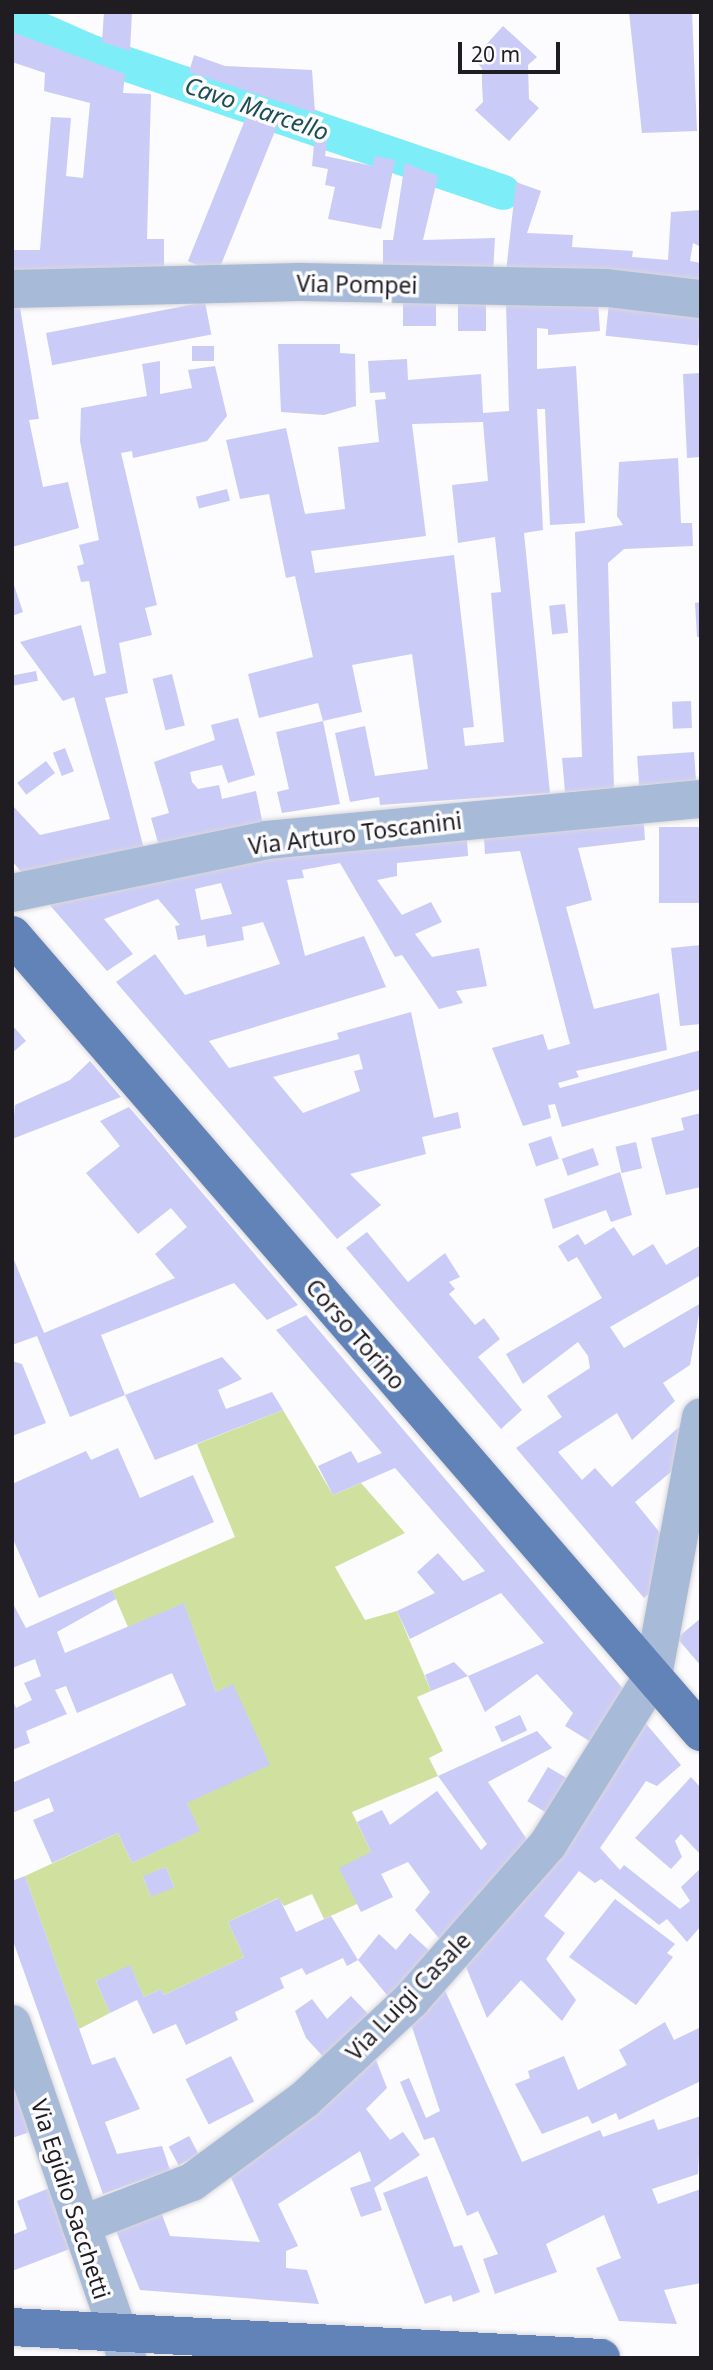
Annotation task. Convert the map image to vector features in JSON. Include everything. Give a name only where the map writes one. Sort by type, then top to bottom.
[{"type":"main road","name":"Corso Torino","points":[[12,935],[701,1732]]},
{"type":"main road","points":[[12,2328],[121,2346],[601,2358]]},
{"type":"street","name":"Via Pompei","points":[[12,289],[300,282],[607,288],[701,299]]},
{"type":"street","name":"Via Arturo Toscanini","points":[[12,893],[267,840],[701,799]]},
{"type":"street","name":"Via Luigi Casale","points":[[81,2225],[192,2182],[305,2099],[411,2000],[548,1844],[653,1676],[666,1620],[701,1417]]},
{"type":"street","points":[[666,1620],[701,1605]]},
{"type":"street","name":"Via Egidio Sacchetti","points":[[12,2024],[121,2346]]},
{"type":"green space","points":[[283,1410],[333,1495],[361,1483],[405,1533],[335,1567],[365,1620],[397,1611],[431,1691],[417,1697],[443,1751],[429,1758],[438,1776],[352,1812],[371,1852],[357,1904],[324,1919],[312,1894],[284,1906],[278,1898],[228,1922],[244,1957],[164,1995],[161,1989],[144,1997],[130,1966],[96,1981],[110,2013],[79,2029],[25,1876],[118,1833],[132,1863],[199,1831],[187,1803],[232,1685],[216,1692],[184,1604],[128,1627],[112,1590],[235,1537],[197,1444]],"holes":[[[166,1867],[174,1887],[151,1896],[143,1877]]]},
{"type":"building","points":[[104,12],[132,12],[130,51],[102,42]]},
{"type":"building","points":[[629,12],[692,12],[697,131],[642,133]]},
{"type":"building","points":[[503,26],[537,57],[528,65],[529,99],[539,108],[509,141],[475,110],[483,102],[482,68],[473,59]]},
{"type":"building","points":[[12,32],[125,74],[123,93],[151,94],[147,239],[164,239],[164,273],[12,273],[12,250],[40,250],[51,117],[71,118],[66,176],[83,178],[90,103],[44,91],[45,73],[12,62]]},
{"type":"building","points":[[194,55],[225,66],[312,70],[315,113],[189,72]]},
{"type":"building","points":[[249,110],[279,122],[218,273],[188,261]]},
{"type":"building","points":[[315,134],[327,140],[325,156],[373,166],[375,156],[395,160],[381,229],[328,219],[335,187],[325,185],[328,169],[312,166]]},
{"type":"building","points":[[405,163],[438,176],[423,240],[495,238],[493,272],[383,272],[383,240],[393,240]]},
{"type":"building","points":[[516,182],[541,191],[527,233],[573,235],[572,247],[633,251],[632,257],[668,260],[671,212],[701,210],[701,247],[693,243],[690,261],[701,263],[701,288],[506,272]]},
{"type":"building","points":[[403,300],[436,300],[436,326],[403,326]]},
{"type":"building","points":[[458,300],[486,300],[486,331],[458,331]]},
{"type":"building","points":[[205,302],[211,334],[52,365],[46,333]]},
{"type":"building","points":[[598,302],[600,331],[548,335],[548,329],[537,328],[537,369],[576,366],[585,523],[550,525],[545,409],[537,409],[543,530],[524,533],[550,793],[380,805],[379,797],[350,802],[335,733],[365,726],[375,776],[428,769],[412,654],[352,665],[362,712],[323,721],[318,703],[259,718],[248,674],[313,657],[295,576],[286,578],[269,494],[240,499],[226,440],[286,428],[305,514],[345,509],[338,447],[379,442],[375,400],[386,399],[385,392],[370,393],[368,361],[407,359],[408,380],[481,374],[483,413],[509,411],[506,304]],"holes":[[[483,422],[488,481],[452,485],[458,543],[495,537],[501,592],[491,593],[504,742],[465,746],[463,728],[474,727],[454,555],[315,573],[311,551],[426,536],[412,424]]]},
{"type":"building","points":[[609,303],[701,313],[698,346],[606,336]]},
{"type":"building","points":[[12,308],[20,308],[39,419],[29,420],[43,487],[68,482],[79,528],[12,547]]},
{"type":"building","points":[[278,344],[340,344],[340,353],[355,354],[356,406],[324,415],[281,412]]},
{"type":"building","points":[[192,346],[214,346],[214,361],[192,361]]},
{"type":"building","points":[[160,361],[160,394],[192,388],[188,370],[215,366],[227,416],[207,441],[133,458],[132,451],[121,453],[157,605],[145,608],[152,635],[119,643],[128,693],[105,698],[144,849],[23,874],[12,861],[12,805],[40,835],[110,819],[74,697],[63,701],[20,642],[81,625],[94,676],[106,673],[89,581],[81,582],[77,566],[84,564],[79,545],[99,540],[80,441],[81,408],[147,396],[142,364]]},
{"type":"building","points":[[701,373],[701,457],[687,458],[683,374]]},
{"type":"building","points":[[678,458],[681,523],[692,523],[693,546],[624,549],[608,563],[614,788],[565,792],[562,758],[582,757],[575,532],[623,525],[617,516],[619,462]]},
{"type":"building","points":[[227,489],[230,501],[199,508],[196,497]]},
{"type":"building","points":[[12,579],[23,612],[12,616]]},
{"type":"building","points":[[701,602],[701,637],[697,637],[695,603]]},
{"type":"building","points":[[565,604],[568,633],[552,635],[549,606]]},
{"type":"building","points":[[36,671],[38,681],[14,685],[12,676]]},
{"type":"building","points":[[172,674],[185,725],[165,730],[153,679]]},
{"type":"building","points":[[691,701],[692,728],[673,729],[672,702]]},
{"type":"building","points":[[238,718],[255,775],[228,783],[222,765],[190,772],[192,782],[198,789],[219,785],[222,799],[256,791],[263,825],[159,846],[151,818],[169,813],[154,762],[215,740],[211,725]]},
{"type":"building","points":[[323,721],[340,804],[282,813],[277,792],[289,789],[276,732]]},
{"type":"building","points":[[65,748],[74,771],[62,776],[53,753]]},
{"type":"building","points":[[694,752],[696,781],[639,785],[637,756]]},
{"type":"building","points":[[46,761],[55,773],[26,795],[17,783]]},
{"type":"building","points":[[643,812],[645,840],[578,848],[592,900],[566,907],[594,1009],[659,993],[667,1050],[576,1071],[579,1077],[558,1083],[560,1088],[701,1050],[701,1089],[562,1127],[555,1104],[548,1105],[551,1118],[523,1126],[492,1048],[543,1034],[548,1050],[570,1044],[520,851],[485,854],[483,823]]},
{"type":"building","points":[[466,824],[468,856],[397,863],[397,876],[377,880],[402,915],[431,902],[442,922],[415,934],[432,957],[479,948],[487,986],[456,991],[463,1003],[439,1009],[402,955],[395,957],[340,863],[302,870],[304,878],[287,880],[305,956],[364,936],[386,987],[209,1041],[229,1068],[339,1039],[337,1033],[411,1012],[434,1118],[458,1112],[461,1128],[422,1137],[426,1154],[350,1174],[381,1205],[337,1239],[116,982],[155,954],[185,995],[280,964],[263,922],[242,927],[244,940],[207,947],[205,935],[178,940],[175,926],[180,925],[158,899],[104,919],[133,954],[107,971],[42,896]],"holes":[[[221,883],[232,914],[201,920],[195,889]],[[359,1054],[363,1069],[354,1071],[360,1091],[303,1113],[273,1077]]]},
{"type":"building","points":[[659,827],[701,827],[701,903],[659,903]]},
{"type":"building","points":[[701,945],[701,1024],[680,1026],[671,948]]},
{"type":"building","points":[[12,1025],[26,1041],[12,1053]]},
{"type":"building","points":[[90,1061],[121,1097],[12,1139],[15,1105],[70,1080]]},
{"type":"building","points":[[129,1107],[298,1305],[267,1320],[234,1283],[101,1335],[125,1395],[70,1417],[37,1336],[12,1345],[12,1255],[44,1333],[175,1278],[155,1254],[187,1227],[171,1208],[138,1234],[86,1173],[120,1146],[100,1121]]},
{"type":"building","points":[[701,1113],[701,1187],[666,1195],[651,1138],[684,1130],[681,1118]]},
{"type":"building","points":[[551,1136],[559,1159],[536,1167],[528,1144]]},
{"type":"building","points":[[636,1142],[642,1168],[622,1173],[616,1147]]},
{"type":"building","points":[[593,1148],[599,1165],[568,1176],[562,1159]]},
{"type":"building","points":[[620,1172],[632,1215],[611,1222],[606,1210],[553,1229],[544,1199]]},
{"type":"building","points":[[614,1227],[633,1256],[653,1244],[666,1265],[701,1245],[701,1275],[610,1327],[624,1348],[701,1303],[690,1365],[663,1383],[675,1401],[632,1440],[617,1413],[558,1452],[582,1480],[595,1468],[612,1487],[689,1418],[672,1471],[635,1502],[665,1539],[655,1588],[644,1598],[516,1448],[562,1417],[547,1396],[590,1368],[588,1356],[578,1342],[523,1384],[506,1354],[602,1298],[577,1257],[568,1262],[558,1246],[578,1234],[585,1245]]},
{"type":"building","points":[[367,1232],[408,1282],[445,1253],[460,1277],[449,1282],[455,1289],[449,1294],[475,1325],[484,1318],[500,1339],[478,1357],[522,1410],[501,1429],[346,1248]]},
{"type":"building","points":[[306,1315],[625,1691],[591,1742],[565,1726],[573,1713],[537,1674],[485,1712],[468,1676],[544,1643],[501,1593],[410,1639],[397,1611],[435,1593],[417,1572],[438,1553],[463,1581],[485,1571],[395,1468],[333,1495],[318,1466],[351,1451],[358,1463],[382,1453],[276,1330]]},
{"type":"building","points":[[222,1357],[242,1379],[218,1390],[226,1409],[272,1392],[283,1410],[155,1460],[125,1395]]},
{"type":"building","points":[[12,1361],[22,1364],[46,1423],[12,1436]]},
{"type":"building","points":[[118,1448],[140,1498],[193,1475],[214,1522],[39,1598],[12,1537],[12,1484],[86,1451],[91,1460]]},
{"type":"building","points":[[112,1590],[116,1599],[57,1632],[65,1653],[184,1603],[216,1692],[233,1684],[270,1765],[187,1803],[200,1831],[132,1863],[118,1833],[52,1863],[33,1820],[54,1811],[49,1798],[12,1813],[12,1783],[186,1705],[172,1673],[77,1713],[66,1686],[55,1690],[67,1714],[26,1731],[30,1743],[12,1750],[12,1699],[16,1708],[32,1700],[24,1683],[41,1676],[35,1659],[12,1668],[12,1602],[26,1628]]},
{"type":"building","points":[[701,1618],[701,1666],[677,1638]]},
{"type":"building","points":[[454,1662],[468,1676],[431,1691],[425,1675]]},
{"type":"building","points":[[520,1715],[527,1730],[502,1742],[495,1727]]},
{"type":"building","points":[[642,1719],[681,1765],[657,1786],[646,1781],[600,1848],[620,1870],[624,1865],[680,1909],[690,1901],[681,1887],[701,1868],[701,1926],[687,1942],[667,1919],[659,1925],[601,1879],[595,1883],[579,1871],[544,1916],[565,1933],[546,1959],[576,2000],[562,2021],[521,1980],[487,2018],[464,1962]]},
{"type":"building","points":[[537,1731],[552,1748],[488,1782],[530,1844],[443,1943],[415,1910],[430,1892],[408,1862],[381,1874],[393,1897],[361,1912],[339,1868],[371,1852],[357,1822],[382,1810],[390,1825],[437,1791],[481,1850],[487,1844],[438,1776]]},
{"type":"building","points":[[548,1767],[568,1779],[547,1813],[527,1801]]},
{"type":"building","points":[[691,1777],[701,1788],[701,1855],[681,1834],[675,1841],[682,1857],[671,1869],[635,1838]]},
{"type":"building","points":[[166,1867],[174,1887],[151,1897],[143,1876]]},
{"type":"building","points":[[25,1876],[92,2065],[115,2057],[140,2109],[105,2122],[117,2154],[162,2146],[170,2170],[103,2194],[12,1938],[12,1881]]},
{"type":"building","points":[[279,1898],[296,1932],[331,1916],[358,1960],[347,1966],[343,1958],[306,1975],[302,1968],[280,1978],[284,1988],[235,2012],[238,2020],[186,2045],[176,2024],[153,2034],[137,2000],[110,2013],[96,1981],[130,1965],[144,1997],[161,1989],[164,1995],[244,1957],[228,1922]]},
{"type":"building","points":[[615,1899],[675,1944],[667,1953],[673,1957],[636,2005],[569,1957]]},
{"type":"building","points":[[410,1933],[433,1954],[392,2001],[358,1960],[379,1934],[396,1950]]},
{"type":"building","points":[[443,1986],[522,2162],[600,2130],[603,2137],[654,2119],[658,2130],[701,2116],[698,2174],[652,2189],[658,2204],[701,2189],[701,2283],[664,2290],[677,2324],[619,2321],[596,2268],[621,2258],[604,2215],[546,2244],[557,2272],[495,2294],[483,2259],[498,2254],[478,2211],[467,2216],[434,2137],[424,2140],[400,2082],[409,2078],[426,2118],[440,2111],[411,2024]]},
{"type":"building","points":[[351,1996],[373,2019],[328,2062],[306,2038],[295,2011],[312,1999],[327,2019]]},
{"type":"building","points":[[665,2022],[674,2040],[701,2027],[701,2081],[619,2120],[616,2113],[592,2124],[588,2116],[542,2134],[515,2084],[530,2078],[528,2071],[564,2056],[578,2090],[627,2065],[619,2050]]},
{"type":"building","points":[[231,2056],[254,2101],[209,2125],[186,2079]]},
{"type":"building","points":[[376,2060],[387,2088],[366,2109],[390,2140],[403,2132],[420,2155],[374,2188],[382,2210],[361,2217],[350,2188],[371,2181],[360,2151],[278,2204],[298,2246],[286,2251],[286,2268],[307,2270],[319,2304],[140,2290],[114,2226],[160,2209],[170,2236],[260,2242],[229,2173]]},
{"type":"building","points":[[12,2073],[33,2131],[12,2138]]},
{"type":"building","points":[[189,2136],[199,2155],[179,2165],[169,2147]]},
{"type":"building","points":[[427,2176],[454,2247],[462,2245],[480,2292],[453,2302],[451,2295],[425,2304],[383,2193]]},
{"type":"building","points":[[52,2187],[75,2247],[12,2271],[12,2235],[27,2229],[17,2201]]},
{"type":"waterway","name":"Cavo Marcello","points":[[12,17],[89,51],[503,192]]}]
